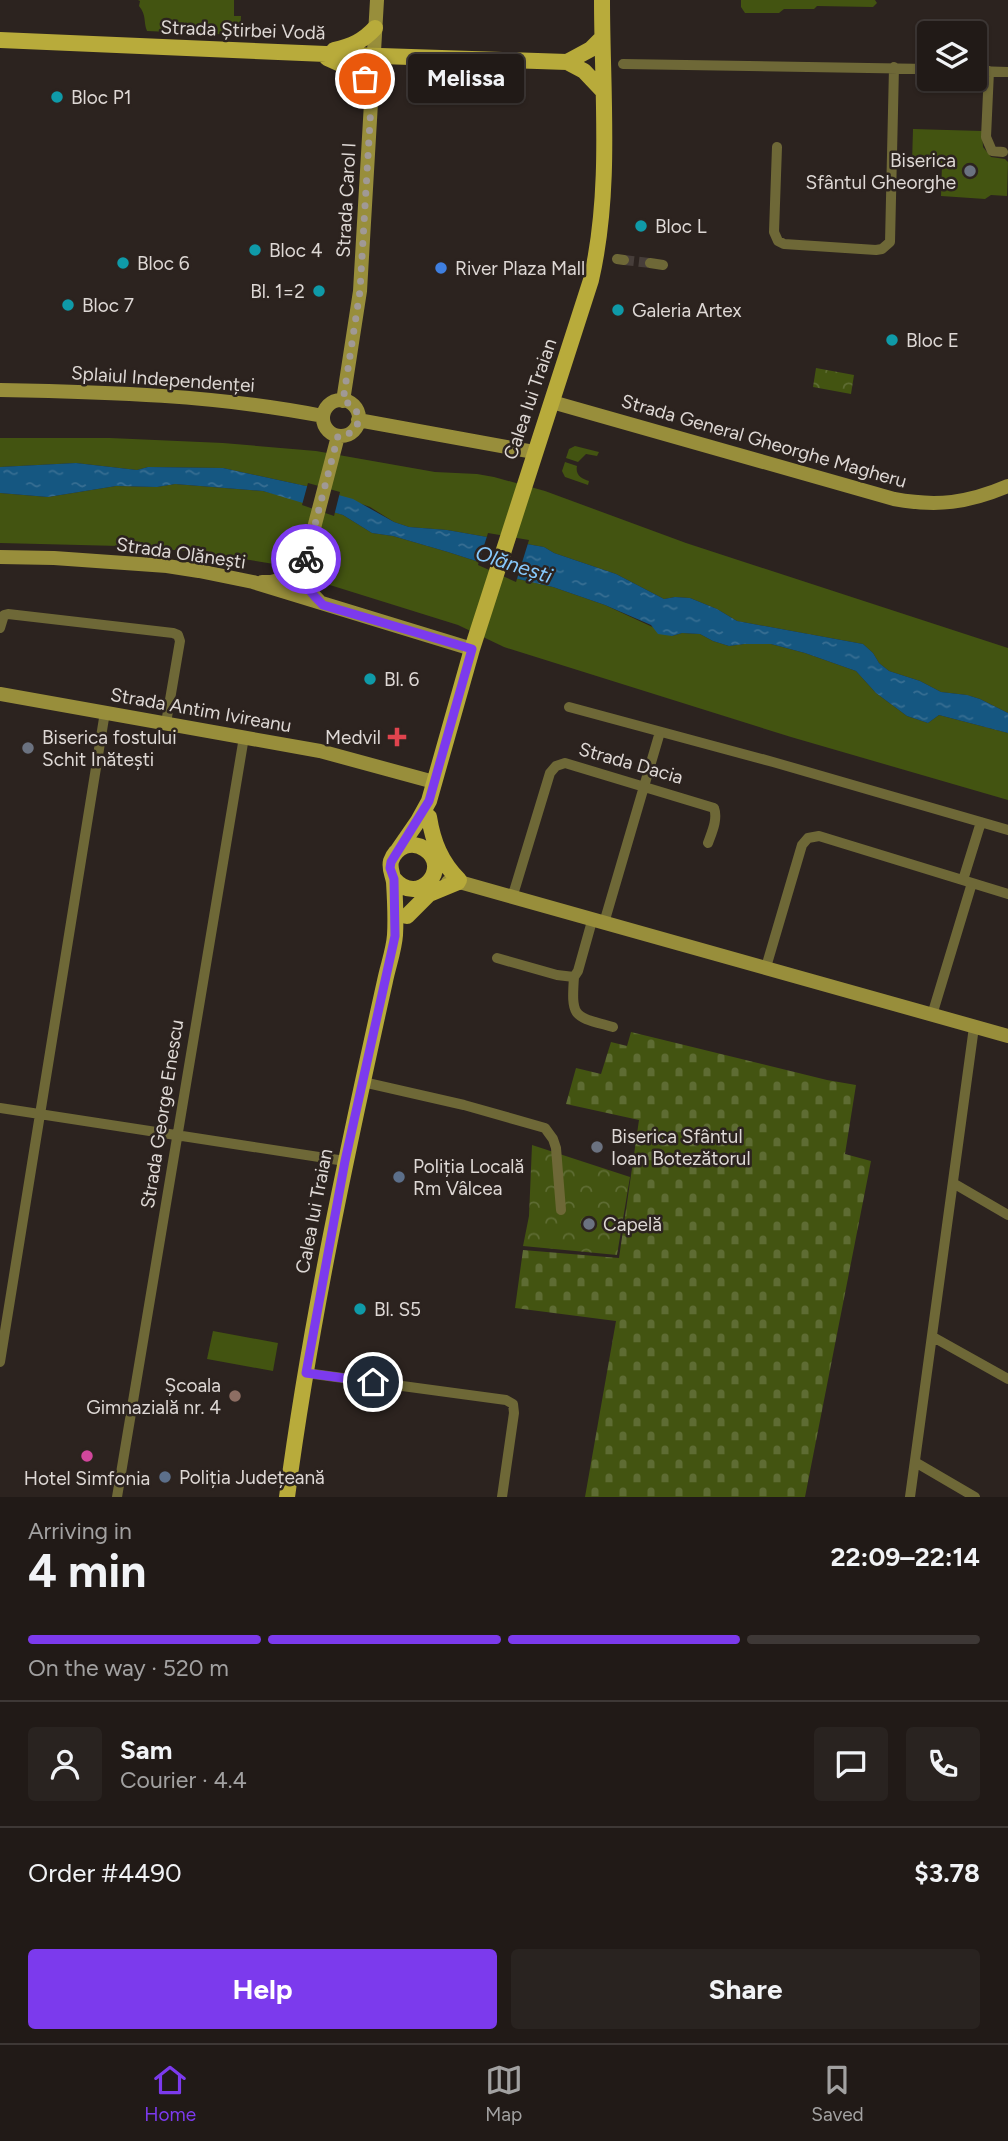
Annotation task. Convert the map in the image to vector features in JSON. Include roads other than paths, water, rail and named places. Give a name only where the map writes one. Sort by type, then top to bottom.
[{"type":"main road","name":"Calea lui Traian","points":[[433,858],[429,809],[434,782],[527,474],[592,280],[603,204],[602,0]]},
{"type":"main road","points":[[315,54],[355,44],[375,28]]},
{"type":"main road","points":[[567,62],[592,49],[602,38]]},
{"type":"main road","name":"Strada Știrbei Vodă","points":[[0,40],[567,62]]},
{"type":"main road","points":[[315,54],[356,71],[372,88]]},
{"type":"main road","points":[[567,62],[584,71],[602,90]]},
{"type":"main road","points":[[407,916],[420,900],[429,894],[460,882],[439,855],[432,834],[429,809]]},
{"type":"main road","name":"Calea lui Traian","points":[[398,850],[429,809]]},
{"type":"main road","points":[[416,845],[426,849],[433,858],[435,869],[426,885],[410,890],[394,879],[391,862],[398,850],[405,846],[416,845]]},
{"type":"main road","name":"Calea lui Traian","points":[[287,1497],[306,1373],[345,1161],[395,936],[394,879]]},
{"type":"main road","name":"Calea lui Traian","points":[[395,936],[426,885]]},
{"type":"street","name":"Strada Carol I","points":[[343,401],[360,291],[377,0]]},
{"type":"street","points":[[623,64],[917,69]]},
{"type":"street","points":[[777,146],[774,232],[778,241],[784,244],[882,249],[890,242],[894,68]]},
{"type":"street","points":[[1003,152],[992,151],[986,137],[989,71],[1008,72]]},
{"type":"street","points":[[649,263],[663,265]]},
{"type":"street","name":"Splaiul Independenței","points":[[0,390],[165,396],[280,408],[323,416]]},
{"type":"street","points":[[343,401],[353,405],[358,419],[354,430],[344,436],[338,436],[325,427],[323,416],[328,406],[343,401]]},
{"type":"street","name":"Strada General Gheorghe Magheru","points":[[551,402],[911,503],[956,503],[1008,486]]},
{"type":"street","points":[[358,419],[534,452]]},
{"type":"street","points":[[323,605],[309,590],[302,575],[338,436]]},
{"type":"street","name":"Strada Olănești","points":[[0,557],[167,566],[253,582],[472,649]]},
{"type":"street","points":[[253,582],[271,582],[302,575]]},
{"type":"street","points":[[0,628],[4,615],[8,614],[178,635],[180,641],[166,723]]},
{"type":"street","name":"Strada Antim Ivireanu","points":[[0,694],[342,756],[434,782]]},
{"type":"street","points":[[569,707],[1008,830]]},
{"type":"street","points":[[0,1362],[105,712]]},
{"type":"street","points":[[612,1027],[576,1015],[573,1009],[574,977],[598,922],[645,786],[660,732]]},
{"type":"street","name":"Strada George Enescu","points":[[117,1497],[244,737]]},
{"type":"street","name":"Strada Dacia","points":[[512,898],[550,773],[556,766],[565,763],[714,808],[715,821],[708,843]]},
{"type":"street","points":[[932,1015],[981,822]]},
{"type":"street","points":[[766,967],[802,845],[808,838],[819,836],[1008,894]]},
{"type":"street","points":[[433,858],[445,872],[460,882],[1008,1036]]},
{"type":"street","points":[[426,885],[460,882]]},
{"type":"street","points":[[497,958],[557,975],[574,977]]},
{"type":"street","points":[[910,1497],[974,1027]]},
{"type":"street","points":[[363,1082],[464,1105],[545,1128],[556,1148],[561,1210]]},
{"type":"street","points":[[0,1108],[345,1161]]},
{"type":"street","points":[[953,1183],[1008,1214]]},
{"type":"street","points":[[933,1336],[1008,1379]]},
{"type":"street","points":[[306,1373],[506,1400],[513,1404],[502,1497]]},
{"type":"street","points":[[915,1462],[975,1497]]},
{"type":"water","name":"Olănești","points":[[76,463],[137,470],[148,467],[223,468],[353,499],[394,522],[409,527],[447,530],[544,547],[554,553],[616,574],[664,599],[690,598],[737,621],[863,644],[889,671],[920,681],[941,692],[980,699],[1008,713],[1008,733],[939,715],[928,723],[907,716],[876,693],[856,671],[805,653],[771,644],[729,646],[700,634],[658,634],[651,625],[605,605],[553,587],[518,579],[448,552],[393,536],[372,533],[343,515],[263,491],[175,484],[157,487],[116,486],[48,497],[0,493],[0,467]]},
{"type":"tunnel","points":[[624,260],[650,263]]},
{"type":"place","name":"Melissa","points":[[365,79]]},
{"type":"place","name":"Bloc P1","points":[[57,97]]},
{"type":"place","name":"Biserica Sfântul Gheorghe","points":[[970,171]]},
{"type":"place","name":"Bloc L","points":[[641,226]]},
{"type":"place","name":"Bloc 4","points":[[255,250]]},
{"type":"place","name":"Bloc 6","points":[[123,263]]},
{"type":"place","name":"River Plaza Mall","points":[[441,268]]},
{"type":"place","name":"Bl. 1=2","points":[[319,291]]},
{"type":"place","name":"Bloc 7","points":[[68,305]]},
{"type":"place","name":"Galeria Artex","points":[[618,310]]},
{"type":"place","name":"Bloc E","points":[[892,340]]},
{"type":"place","name":"Bl. 6","points":[[370,679]]},
{"type":"place","name":"Medvil","points":[[397,737]]},
{"type":"place","name":"Biserica fostului Schit Inătești","points":[[28,748]]},
{"type":"place","name":"Biserica Sfântul Ioan Botezătorul","points":[[597,1147]]},
{"type":"place","name":"Poliția Locală Rm Vâlcea","points":[[399,1177]]},
{"type":"place","name":"Capelă","points":[[589,1224]]},
{"type":"place","name":"Bl. S5","points":[[360,1309]]},
{"type":"place","name":"Școala Gimnazială nr. 4","points":[[235,1396]]},
{"type":"place","name":"Hotel Simfonia","points":[[87,1456]]},
{"type":"place","name":"Poliția Județeană","points":[[165,1477]]}]
